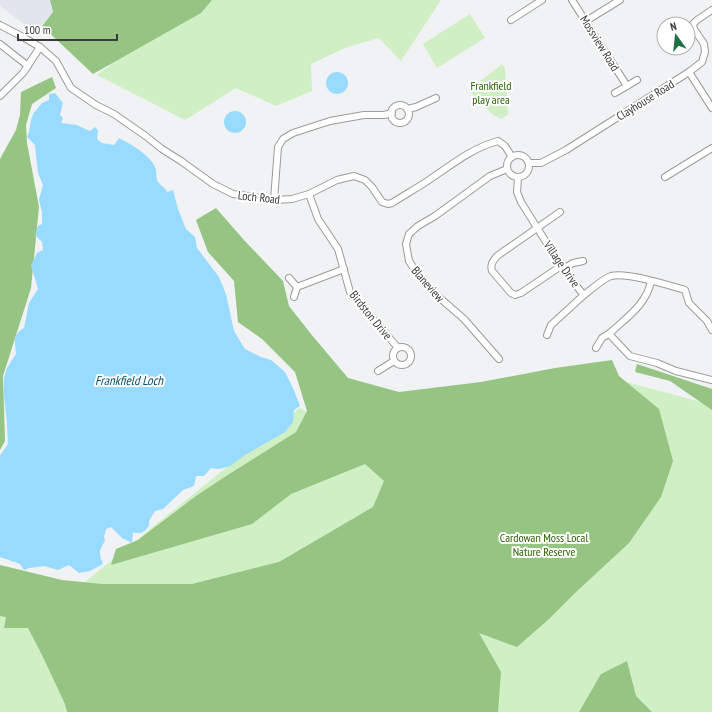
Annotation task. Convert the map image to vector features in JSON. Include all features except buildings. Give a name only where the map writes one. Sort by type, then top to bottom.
[{"type":"street","points":[[510,20],[542,0]]},
{"type":"street","name":"Mossview Road","points":[[572,0],[627,86]]},
{"type":"street","points":[[586,21],[620,0]]},
{"type":"street","name":"Clayhouse Road","points":[[529,163],[541,163],[566,150],[689,72],[702,62],[705,52],[704,44],[694,29],[693,24],[696,20],[712,10]]},
{"type":"street","name":"Loch Road","points":[[0,25],[40,47],[56,61],[71,88],[114,114],[162,149],[214,184],[232,194],[274,200],[292,199],[309,194],[337,180],[354,176],[365,180],[372,187],[382,202],[388,204],[392,203],[462,158],[490,143],[498,141],[505,146],[512,157]]},
{"type":"street","points":[[0,44],[28,66]]},
{"type":"street","points":[[0,96],[23,73],[40,47]]},
{"type":"street","points":[[689,72],[712,108]]},
{"type":"street","points":[[615,93],[637,80]]},
{"type":"street","points":[[407,109],[407,120],[400,123],[393,119],[392,113],[394,108],[399,106],[407,109],[416,107],[436,98]]},
{"type":"street","points":[[274,200],[278,148],[283,139],[294,133],[330,121],[364,115],[384,115],[392,113]]},
{"type":"street","points":[[665,177],[712,148]]},
{"type":"street","points":[[517,155],[521,156],[526,158],[529,163],[527,174],[523,177],[518,178],[511,175],[507,169],[509,160],[512,157],[517,155]]},
{"type":"street","name":"Blaneview","points":[[499,360],[464,319],[433,292],[417,273],[409,261],[406,244],[409,234],[418,226],[435,216],[490,176],[507,169]]},
{"type":"street","name":"Village Drive","points":[[518,178],[518,197],[562,268],[582,293],[585,294],[609,277],[618,275],[629,276],[685,290],[689,303],[707,321],[712,330]]},
{"type":"street","name":"Birdston Drive","points":[[309,194],[318,219],[338,249],[350,292],[398,348]]},
{"type":"street","points":[[560,212],[497,256],[492,262],[492,271],[511,293],[515,295],[522,294],[573,262],[583,261]]},
{"type":"street","points":[[297,287],[344,269]]},
{"type":"street","points":[[289,278],[297,287]]},
{"type":"street","points":[[596,348],[602,338],[640,305],[649,289],[650,281]]},
{"type":"street","points":[[294,297],[297,287]]},
{"type":"street","points":[[547,335],[551,325],[585,294]]},
{"type":"street","points":[[610,332],[613,338],[630,356],[657,363],[676,371],[712,380]]},
{"type":"street","name":"Birdston Drive","points":[[398,348],[407,349],[411,353],[411,359],[404,365],[398,365],[394,361],[393,355],[398,348]]},
{"type":"street","points":[[378,370],[394,361]]},
{"type":"shaded area","points":[[0,0],[50,0],[53,12],[35,32],[0,6]]},
{"type":"green space","points":[[50,0],[212,0],[201,13],[93,74],[42,26],[53,12]]},
{"type":"green space","points":[[195,0],[441,0],[401,61],[379,38],[347,47],[311,64],[312,91],[276,106],[236,88],[185,120],[97,75]]},
{"type":"green space","points":[[470,14],[485,38],[437,68],[423,44]]},
{"type":"green space","name":"Frankfield play area","points":[[502,64],[505,68],[508,114],[501,119],[492,114],[469,90]]},
{"type":"green space","points":[[52,77],[56,88],[32,104],[26,125],[27,143],[39,207],[31,288],[3,376],[5,441],[0,450],[0,159],[16,130],[20,115],[21,92]]},
{"type":"green space","name":"Cardowan Moss Local Nature Reserve","points":[[216,208],[283,281],[289,306],[348,378],[399,392],[481,382],[555,368],[612,360],[619,376],[659,409],[673,461],[661,497],[629,543],[549,619],[517,647],[479,633],[501,672],[498,712],[67,712],[65,704],[28,628],[4,628],[6,617],[0,616],[0,565],[62,580],[102,584],[192,584],[279,562],[373,507],[384,481],[365,464],[291,494],[252,524],[111,565],[116,549],[138,540],[196,496],[296,432],[307,411],[295,372],[262,339],[238,322],[234,281],[208,252],[196,220]]},
{"type":"green space","points":[[637,364],[712,389],[712,410],[670,381],[635,372]]},
{"type":"green space","name":"Cardowan Moss Local Nature Reserve","points":[[578,369],[712,405],[712,712],[0,712],[0,591],[39,619],[300,408],[351,439]]},
{"type":"green space","points":[[627,661],[636,696],[652,712],[579,712],[601,674]]},
{"type":"water","points":[[337,72],[341,73],[347,79],[347,87],[341,93],[337,94],[333,93],[327,87],[326,83],[327,79],[333,73]]},
{"type":"water","name":"Frankfield Loch","points":[[55,93],[63,103],[60,115],[63,118],[61,123],[77,125],[90,131],[95,127],[98,130],[97,139],[102,143],[114,145],[119,138],[140,150],[153,163],[156,169],[158,182],[167,192],[173,190],[178,209],[186,229],[195,237],[197,248],[219,277],[226,294],[234,331],[245,349],[271,360],[285,372],[300,406],[294,410],[293,422],[285,432],[245,455],[230,466],[219,469],[211,468],[204,476],[196,476],[194,486],[183,490],[163,509],[155,511],[146,530],[140,533],[133,532],[132,543],[122,538],[111,527],[106,529],[104,537],[105,541],[100,552],[103,564],[90,571],[79,573],[69,565],[58,570],[44,566],[24,570],[20,564],[0,557],[0,455],[8,444],[4,378],[7,368],[16,354],[16,336],[24,328],[29,303],[38,289],[31,265],[37,253],[43,250],[42,242],[35,235],[38,226],[42,224],[42,212],[39,200],[43,185],[38,173],[35,145],[27,137],[33,114],[42,103],[49,100],[49,94]]},
{"type":"water","points":[[235,111],[239,112],[245,118],[245,126],[239,132],[235,133],[231,132],[225,126],[224,122],[225,118],[231,112]]}]
